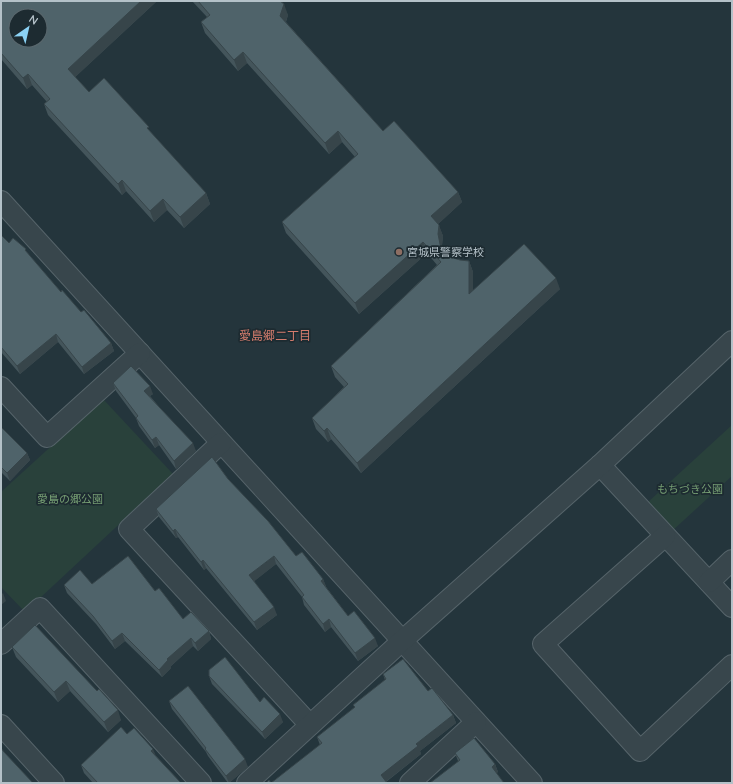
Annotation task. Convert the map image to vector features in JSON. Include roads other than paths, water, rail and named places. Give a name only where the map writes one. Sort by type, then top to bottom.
[{"type":"street","points":[[1,201],[532,783]]},
{"type":"street","points":[[247,783],[403,640],[600,465],[732,341]]},
{"type":"street","points":[[1,387],[47,437],[140,353]]},
{"type":"street","points":[[221,443],[129,530],[310,725]]},
{"type":"street","points":[[600,465],[732,607]]},
{"type":"street","points":[[665,536],[543,644],[640,751],[732,665]]},
{"type":"street","points":[[709,582],[732,560]]},
{"type":"street","points":[[1,644],[40,608],[201,783]]},
{"type":"street","points":[[410,783],[476,722]]},
{"type":"street","points":[[1,725],[54,783]]},
{"type":"place","name":"宮城県警察学校","points":[[399,252]]},
{"type":"district","name":"愛島郷二丁目","points":[[275,335]]},
{"type":"park label","name":"もちづき公園","points":[[690,489]]},
{"type":"park label","name":"愛島の郷公園","points":[[70,499]]}]
